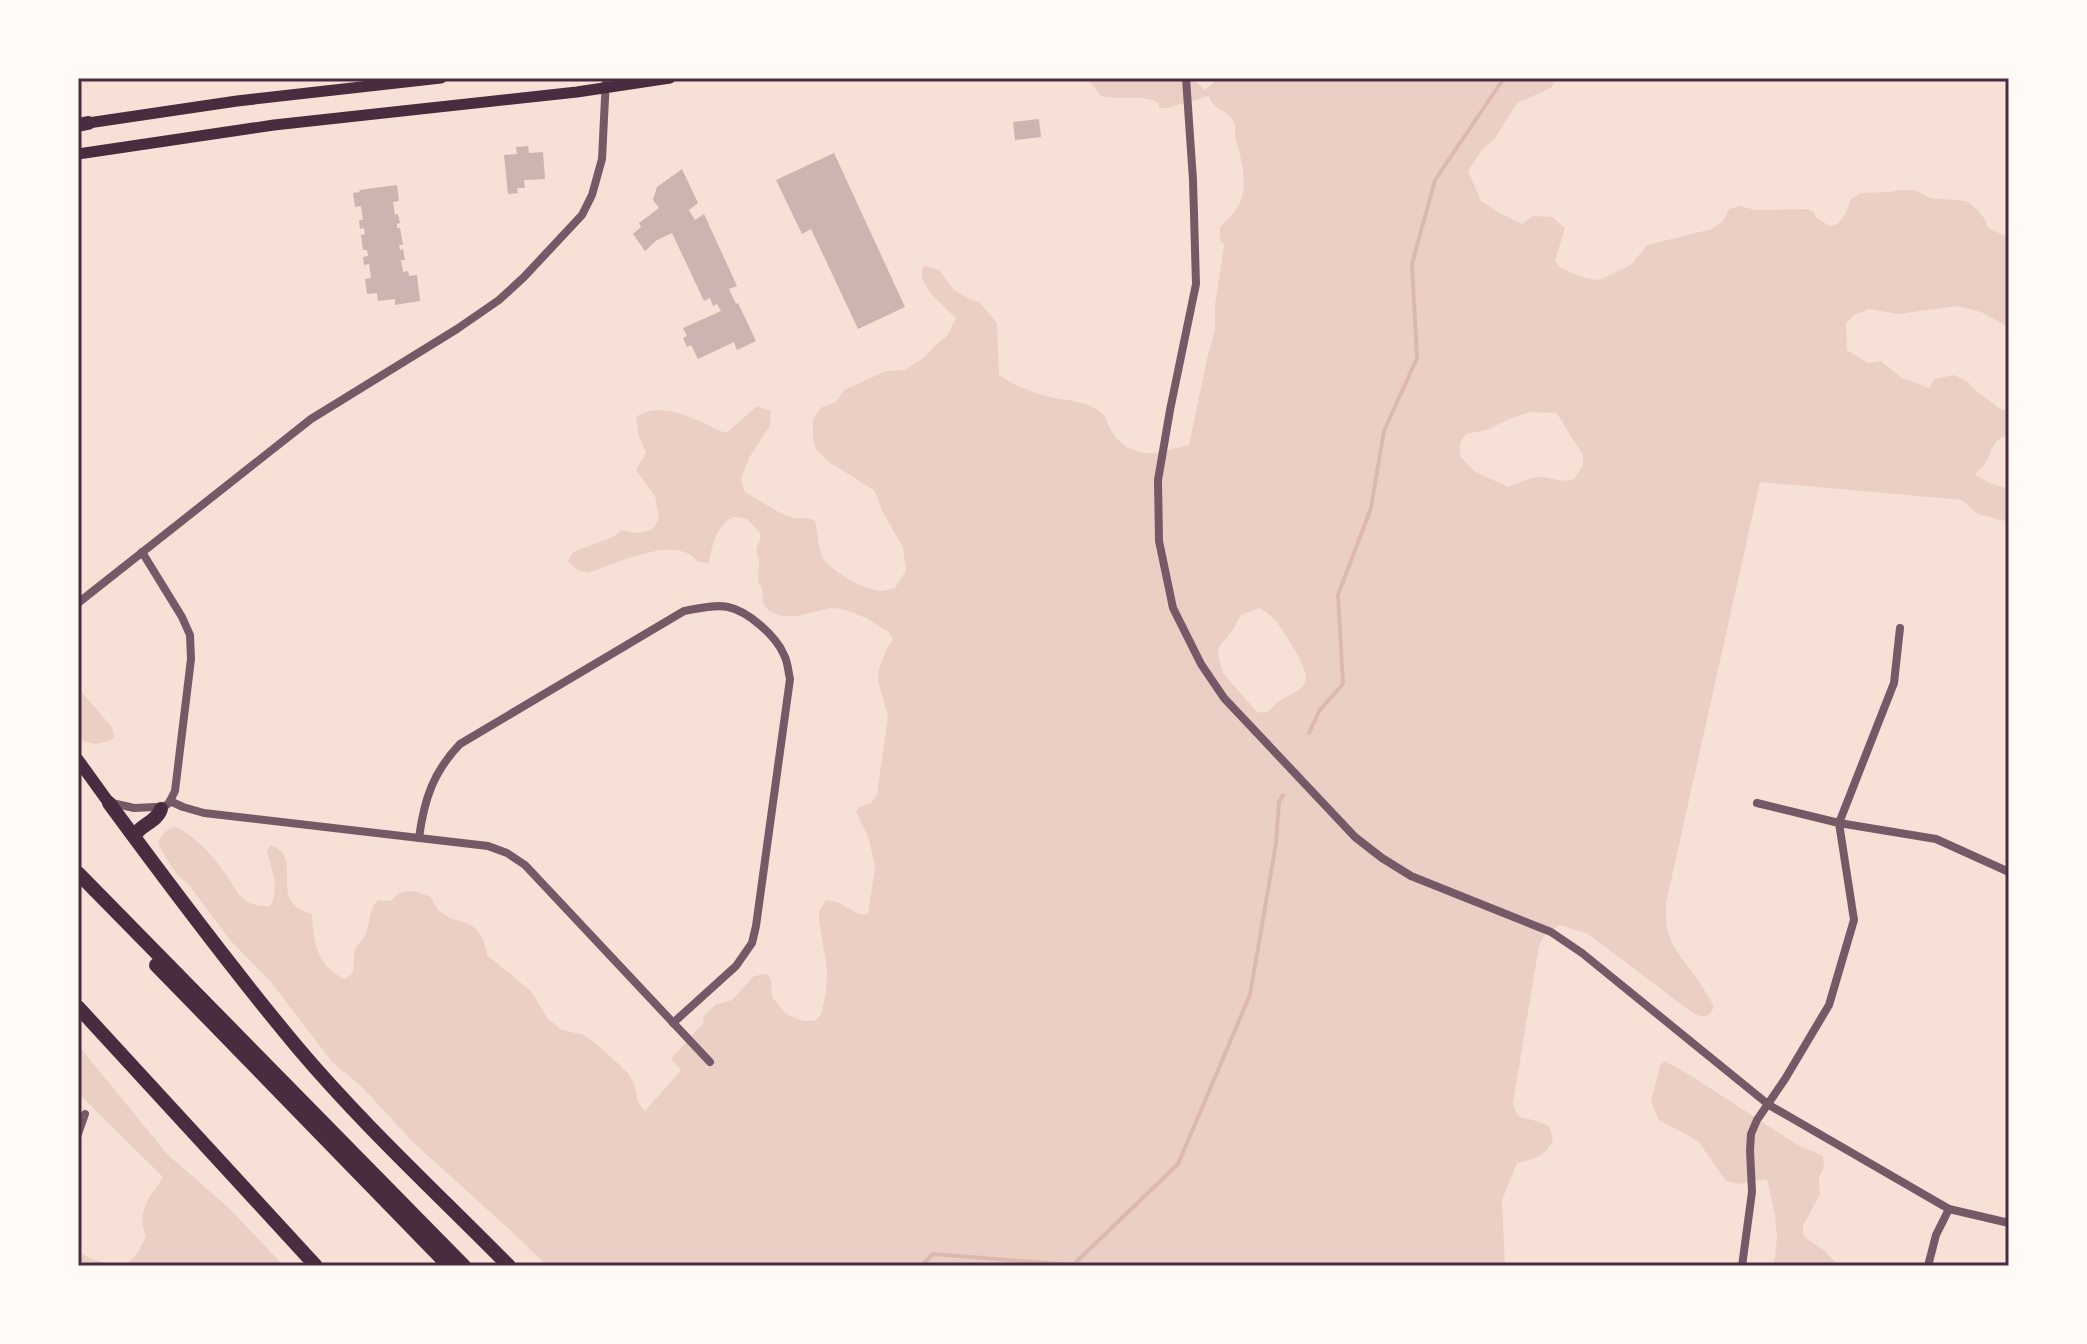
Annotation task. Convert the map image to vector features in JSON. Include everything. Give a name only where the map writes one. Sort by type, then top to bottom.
[{"type":"highway","points":[[78,760],[299,1049],[509,1266]]},
{"type":"highway","points":[[134,836],[146,823],[158,818],[166,805]]},
{"type":"highway","points":[[78,873],[464,1266]]},
{"type":"highway","points":[[78,880],[177,989],[449,1266]]},
{"type":"highway","points":[[78,1007],[316,1266]]},
{"type":"highway","points":[[256,1200],[307,1266]]},
{"type":"main road","points":[[81,123],[237,101],[441,78]]},
{"type":"main road","points":[[78,154],[274,125],[606,83],[670,78]]},
{"type":"street","points":[[1186,78],[1196,284],[1158,480],[1159,541],[1173,608],[1201,664],[1224,698],[1355,837],[1382,858],[1411,876],[1551,932],[1582,953],[1769,1105],[1949,1209],[2009,1223]]},
{"type":"street","points":[[78,603],[311,419],[457,329],[499,300],[524,277],[582,215],[592,195],[602,159],[606,83]]},
{"type":"street","points":[[142,552],[190,635],[191,659],[175,791],[166,805]]},
{"type":"street","points":[[419,838],[423,812],[434,780],[446,758],[460,744],[684,611],[729,607],[752,618],[773,636],[785,655],[790,679],[756,926],[752,943],[736,966],[673,1023]]},
{"type":"street","points":[[1742,1266],[1752,1192],[1751,1134],[1829,1005],[1854,920],[1839,823],[1894,683],[1900,628]]},
{"type":"street","points":[[109,803],[134,808],[166,805],[204,813],[488,846],[507,853],[525,865],[710,1062]]},
{"type":"street","points":[[1757,803],[1839,823],[1936,839],[2009,872]]},
{"type":"street","points":[[78,1134],[85,1114]]},
{"type":"street","points":[[1928,1266],[1936,1235],[1949,1209]]},
{"type":"shaded area","points":[[1083,78],[1191,78],[1205,90],[1218,78],[1556,78],[1551,88],[1517,103],[1468,171],[1481,201],[1501,214],[1522,224],[1533,216],[1552,217],[1565,228],[1555,261],[1559,267],[1584,278],[1599,280],[1631,265],[1647,245],[1712,229],[1723,221],[1729,209],[1740,206],[1755,210],[1807,209],[1830,226],[1838,224],[1851,199],[1861,193],[1915,190],[1931,198],[1966,201],[1978,210],[1988,228],[2009,238],[2009,327],[1981,312],[1958,306],[1898,314],[1869,309],[1854,315],[1846,324],[1847,350],[1868,363],[1881,361],[1902,378],[1929,388],[1935,379],[1954,375],[2009,412],[2009,435],[1995,443],[1975,475],[2009,489],[2009,522],[1978,514],[1962,500],[1760,482],[1666,903],[1667,927],[1673,944],[1714,1007],[1704,1017],[1694,1014],[1588,934],[1560,925],[1545,934],[1539,946],[1513,1103],[1521,1117],[1549,1126],[1553,1139],[1539,1156],[1517,1163],[1502,1200],[1505,1266],[547,1266],[414,1143],[361,1086],[332,1062],[270,981],[231,941],[189,885],[175,872],[159,845],[159,839],[174,827],[189,835],[216,861],[242,898],[260,906],[270,906],[274,893],[267,852],[270,845],[280,851],[287,868],[290,899],[298,908],[312,914],[318,952],[327,967],[344,979],[352,974],[355,951],[367,931],[371,911],[378,900],[391,901],[400,893],[410,891],[431,897],[445,915],[478,931],[487,955],[532,992],[547,1018],[562,1030],[584,1035],[629,1074],[638,1102],[645,1111],[681,1070],[671,1059],[704,1022],[703,1017],[715,1005],[732,1000],[754,976],[768,974],[772,997],[786,1014],[803,1021],[814,1021],[821,1015],[827,971],[819,911],[826,900],[864,915],[868,913],[875,868],[869,839],[856,812],[872,802],[877,794],[888,716],[878,681],[879,669],[893,639],[890,633],[866,618],[843,609],[830,608],[798,616],[781,616],[768,610],[763,603],[758,581],[756,548],[760,533],[747,519],[734,517],[723,524],[713,544],[709,564],[674,550],[644,554],[587,573],[576,569],[568,561],[573,552],[613,537],[622,530],[635,533],[652,530],[659,519],[655,496],[636,470],[646,452],[639,437],[636,417],[658,410],[670,411],[726,433],[757,406],[771,411],[770,426],[749,458],[741,479],[745,492],[782,514],[815,521],[823,558],[841,575],[876,590],[895,588],[906,570],[903,548],[882,511],[875,491],[829,462],[816,449],[813,419],[820,408],[836,402],[844,390],[886,371],[905,370],[946,337],[956,318],[926,287],[922,273],[924,266],[939,270],[954,290],[980,303],[997,323],[999,375],[1037,393],[1092,407],[1103,414],[1117,439],[1135,451],[1156,453],[1189,445],[1215,330],[1215,305],[1224,245],[1220,240],[1220,227],[1237,208],[1243,190],[1235,126],[1229,115],[1214,105],[1209,96],[1159,108],[1159,103],[1145,99],[1101,96]],"holes":[[[1530,412],[1556,413],[1561,419],[1583,457],[1582,466],[1574,479],[1537,477],[1508,487],[1474,471],[1460,456],[1460,443],[1466,434],[1487,430]],[[1260,608],[1273,618],[1289,640],[1306,675],[1299,690],[1262,713],[1257,712],[1223,673],[1218,655],[1219,647],[1241,615]]]},
{"type":"shaded area","points":[[78,688],[112,727],[114,738],[96,744],[78,738]]},
{"type":"shaded area","points":[[78,1045],[168,1155],[229,1208],[284,1266],[78,1266],[78,1251],[111,1264],[133,1259],[146,1237],[143,1212],[163,1177],[78,1093]]},
{"type":"shaded area","points":[[1665,1061],[1796,1144],[1823,1156],[1820,1194],[1803,1226],[1803,1234],[1839,1266],[1774,1266],[1777,1237],[1767,1179],[1738,1184],[1726,1181],[1698,1141],[1659,1120],[1651,1102],[1660,1065]]},
{"type":"building","points":[[1039,119],[1041,137],[1015,140],[1013,122]]},
{"type":"building","points":[[528,146],[529,153],[543,152],[545,179],[524,180],[525,188],[517,188],[518,193],[508,194],[504,155],[517,154],[516,147]]},
{"type":"building","points":[[834,153],[905,307],[858,329],[811,229],[802,234],[776,180]]},
{"type":"building","points":[[682,169],[698,203],[689,210],[695,220],[704,214],[737,286],[729,289],[756,341],[737,350],[734,342],[698,359],[691,345],[687,347],[683,328],[721,311],[717,304],[713,306],[710,298],[704,301],[672,233],[657,240],[645,251],[633,234],[641,227],[639,223],[659,208],[653,200],[657,187]]},
{"type":"building","points":[[397,185],[399,201],[393,202],[400,223],[397,228],[400,228],[403,245],[399,245],[405,260],[401,260],[403,272],[408,271],[409,276],[417,275],[420,301],[395,305],[395,299],[378,301],[377,293],[367,294],[365,279],[371,278],[369,264],[364,265],[363,257],[368,256],[367,250],[363,250],[361,235],[365,234],[364,228],[360,229],[359,220],[363,220],[361,206],[355,207],[353,193]]},
{"type":"waterway","points":[[1309,733],[1319,711],[1343,684],[1338,595],[1371,508],[1384,431],[1417,358],[1412,264],[1435,180],[1504,78]]},
{"type":"waterway","points":[[921,1266],[933,1254],[1073,1265],[1178,1164],[1250,995],[1276,843],[1279,802],[1283,795]]}]
